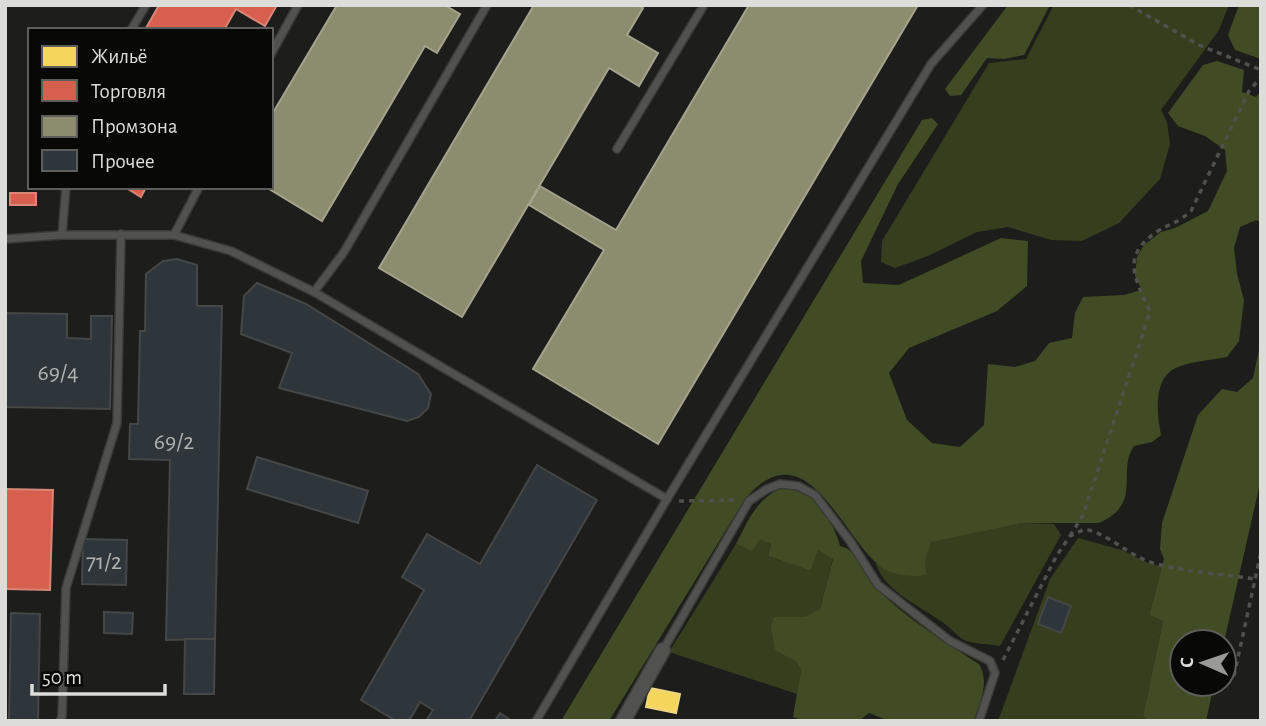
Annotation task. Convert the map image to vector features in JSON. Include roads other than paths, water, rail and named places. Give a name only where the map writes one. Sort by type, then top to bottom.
[{"type":"street","points":[[623,721],[663,650]]},
{"type":"lane","points":[[132,28],[146,5]]},
{"type":"lane","points":[[273,50],[298,5]]},
{"type":"lane","points":[[314,292],[344,252],[487,5]]},
{"type":"lane","points":[[617,149],[704,5]]},
{"type":"lane","points":[[536,721],[667,499],[931,64],[983,5]]},
{"type":"lane","points":[[62,235],[66,189]]},
{"type":"lane","points":[[174,235],[198,189]]},
{"type":"lane","points":[[60,721],[66,588],[117,424],[121,234]]},
{"type":"lane","points":[[5,239],[62,235],[174,235],[231,251],[314,292],[667,499]]},
{"type":"lane","points":[[663,650],[749,501],[780,484],[798,486],[815,495],[850,541],[878,585],[950,641],[990,661],[995,673],[979,721]]}]
